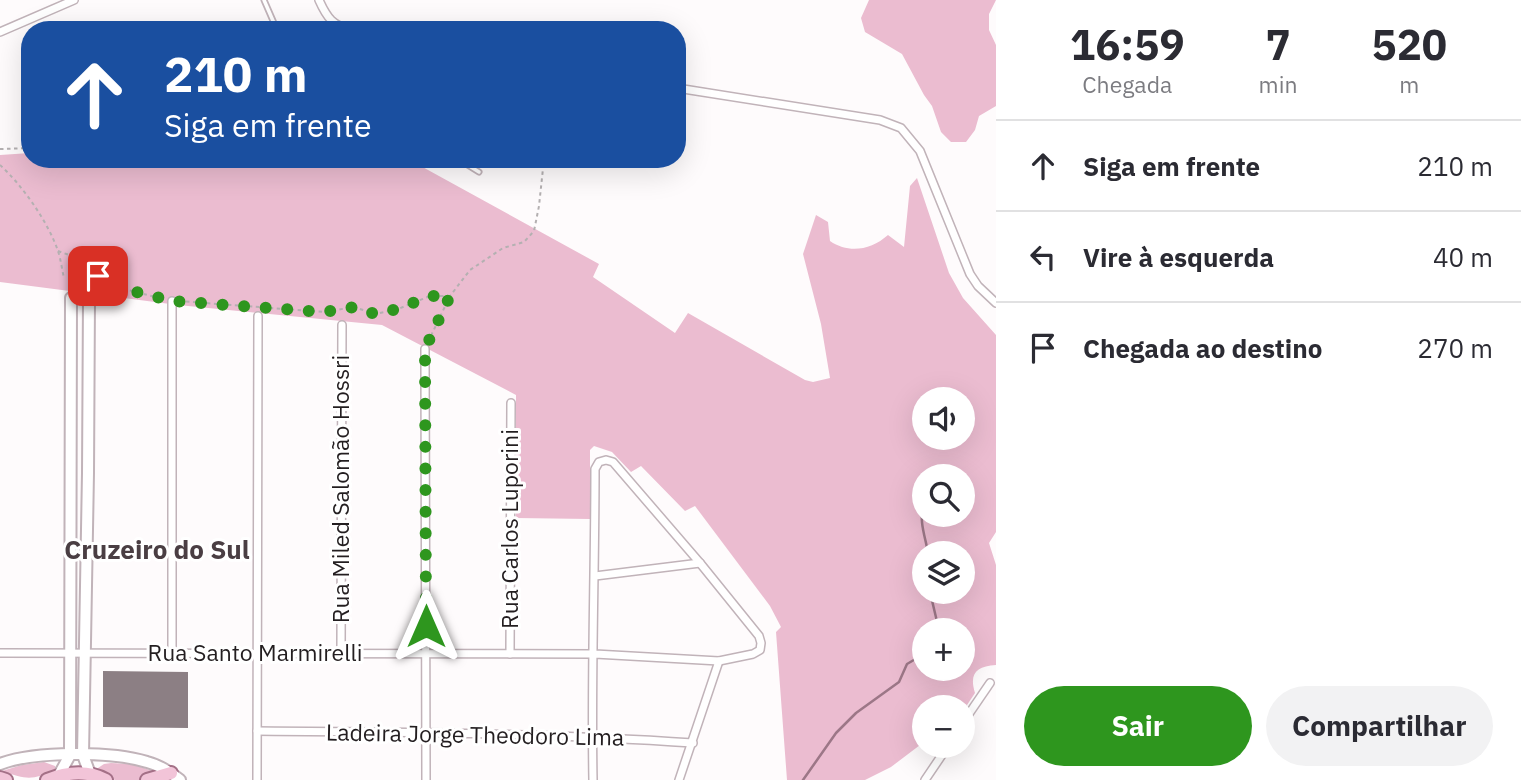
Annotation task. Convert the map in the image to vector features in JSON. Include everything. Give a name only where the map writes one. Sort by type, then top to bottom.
[{"type":"main road","points":[[53,778],[75,773],[90,774],[106,780]]},
{"type":"main road","points":[[147,780],[176,777]]},
{"type":"main road","points":[[0,778],[6,780]]},
{"type":"street","points":[[25,21],[74,0]]},
{"type":"street","points":[[319,0],[330,21]]},
{"type":"street","points":[[0,32],[21,23]]},
{"type":"street","points":[[686,89],[880,120],[901,128],[920,151],[970,274],[996,303]]},
{"type":"street","points":[[53,778],[70,755],[71,298],[79,293],[89,298],[83,755],[90,774]]},
{"type":"street","points":[[172,301],[172,654]]},
{"type":"street","points":[[257,780],[258,316]]},
{"type":"street","name":"Rua Miled Salomão Hossri","points":[[341,654],[342,325]]},
{"type":"street","points":[[425,349],[426,780]]},
{"type":"street","name":"Rua Carlos Luporini","points":[[510,403],[510,654]]},
{"type":"street","points":[[593,780],[595,469],[602,461],[612,462],[700,563]]},
{"type":"street","points":[[70,472],[88,473]]},
{"type":"street","points":[[595,576],[700,563]]},
{"type":"street","name":"Rua Santo Marmirelli","points":[[0,653],[594,653],[719,661],[760,650],[759,636],[700,563]]},
{"type":"street","points":[[679,780],[719,661]]},
{"type":"street","points":[[975,705],[990,683]]},
{"type":"street","name":"Ladeira Jorge Theodoro Lima","points":[[257,731],[592,736],[692,743]]},
{"type":"street","points":[[0,764],[26,757],[83,755],[150,762],[176,777]]},
{"type":"street","points":[[925,780],[940,758]]},
{"type":"lane","points":[[264,0],[273,21]]},
{"type":"lane","points":[[473,168],[479,172]]},
{"type":"path","points":[[0,149],[21,149]]},
{"type":"path","points":[[0,165],[16,180],[40,216],[58,251],[64,278]]},
{"type":"path","points":[[425,349],[450,296],[470,270],[503,248],[524,243],[534,231],[543,168]]},
{"type":"path","points":[[58,251],[83,260],[98,276],[113,286],[172,301],[324,312],[354,307],[375,314],[398,309],[430,296],[450,296]]},
{"type":"shaded area","points":[[869,0],[996,0],[989,14],[989,30],[996,45],[996,106],[979,116],[975,130],[966,142],[951,142],[941,132],[932,106],[902,54],[865,32],[861,18]]},
{"type":"shaded area","points":[[21,154],[21,168],[424,168],[599,264],[593,277],[675,333],[688,313],[805,380],[813,382],[830,378],[821,324],[803,254],[816,215],[828,222],[830,241],[845,248],[867,247],[888,235],[904,247],[910,186],[917,178],[949,273],[963,298],[996,335],[996,532],[989,543],[996,565],[996,665],[983,667],[975,674],[975,618],[912,618],[912,681],[973,681],[974,695],[912,695],[912,751],[891,767],[865,780],[787,780],[776,632],[781,627],[770,606],[695,506],[685,511],[641,466],[631,472],[612,452],[594,446],[590,450],[590,519],[516,518],[516,395],[382,325],[178,305],[0,282],[0,155]]},
{"type":"shaded area","points":[[44,762],[55,766],[57,770],[30,778],[2,771],[22,765]]},
{"type":"shaded area","points":[[111,763],[131,764],[153,771],[139,780],[115,780],[95,770]]},
{"type":"building","points":[[103,671],[188,672],[188,728],[103,727]]},
{"type":"waterway","points":[[923,527],[926,541]]},
{"type":"waterway","points":[[933,604],[936,618]]},
{"type":"waterway","points":[[803,780],[836,733],[856,713],[899,682],[907,664],[912,661]]},
{"type":"district","name":"Cruzeiro do Sul","points":[[157,550]]},
{"type":"route","points":[[98,276],[113,286],[172,301],[324,312],[354,307],[375,314],[398,309],[430,296],[450,296],[425,349],[426,626]]}]
